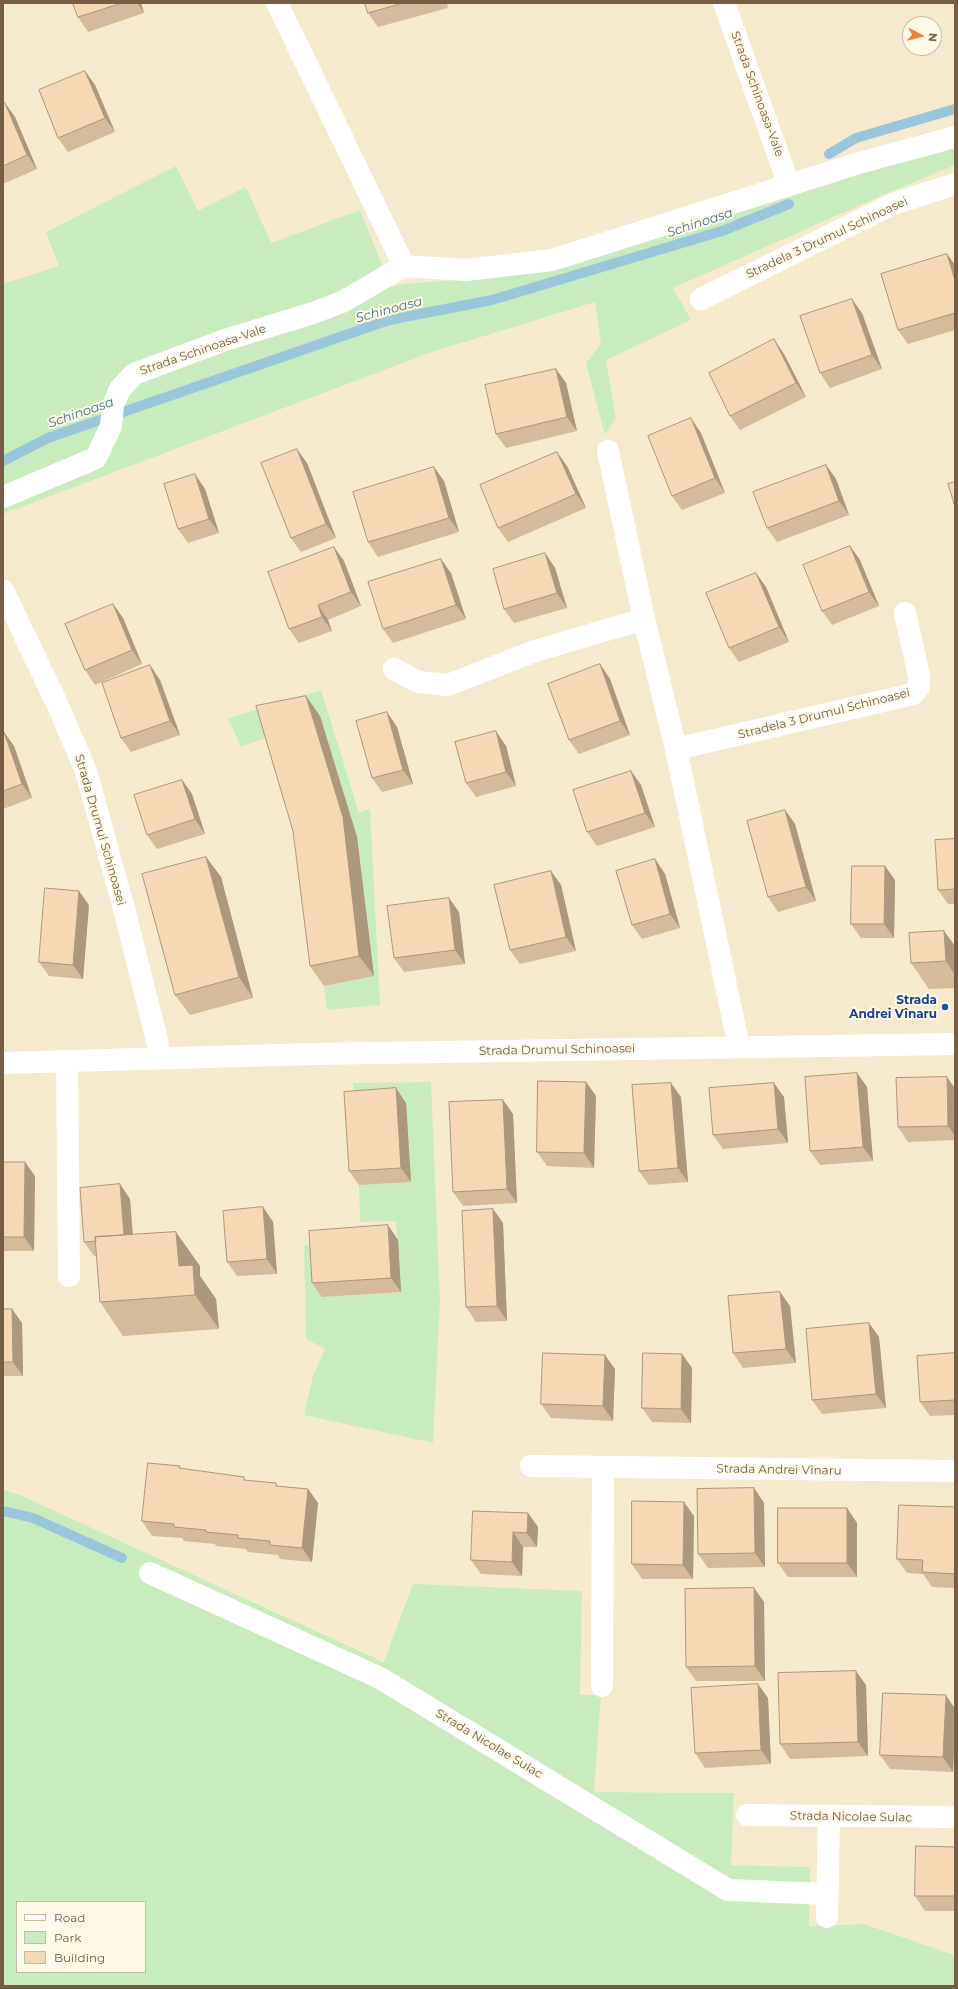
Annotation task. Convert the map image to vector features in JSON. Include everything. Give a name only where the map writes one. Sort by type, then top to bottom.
[{"type":"street","points":[[277,3],[404,266],[466,270],[552,260],[859,163],[955,137]]},
{"type":"street","name":"Strada Schinoasa-Vale","points":[[724,3],[790,185]]},
{"type":"street","name":"Stradela 3 Drumul Schinoasei","points":[[701,299],[893,204],[955,184]]},
{"type":"street","name":"Strada Schinoasa-Vale","points":[[3,497],[96,458],[120,389],[134,374],[225,340],[313,313],[342,302],[404,266]]},
{"type":"street","points":[[608,451],[644,618],[676,749],[739,1047]]},
{"type":"street","name":"Strada Drumul Schinoasei","points":[[3,590],[59,708],[86,771],[124,908],[156,1036],[160,1058]]},
{"type":"street","name":"Stradela 3 Drumul Schinoasei","points":[[676,749],[914,694],[919,687],[919,676],[906,613]]},
{"type":"street","points":[[394,669],[418,682],[448,685],[534,651],[644,618]]},
{"type":"street","name":"Strada Drumul Schinoasei","points":[[3,1062],[955,1044]]},
{"type":"street","points":[[68,1061],[69,1276]]},
{"type":"street","name":"Strada Andrei Vînaru","points":[[531,1466],[955,1471]]},
{"type":"street","points":[[602,1686],[603,1468]]},
{"type":"street","name":"Strada Nicolae Sulac","points":[[150,1573],[380,1678],[728,1890],[827,1894]]},
{"type":"street","name":"Strada Nicolae Sulac","points":[[747,1815],[829,1817],[955,1817]]},
{"type":"street","points":[[827,1917],[829,1817]]},
{"type":"shaded area","points":[[3,3],[955,3],[955,1955],[864,1924],[809,1927],[810,1867],[730,1865],[734,1793],[594,1792],[385,1662],[18,1494],[3,1490]]},
{"type":"green space","points":[[955,146],[955,165],[876,198],[673,288],[691,320],[606,360],[616,418],[605,435],[586,363],[601,344],[595,302],[432,352],[3,514],[3,284],[59,266],[46,232],[176,166],[198,211],[246,187],[271,243],[360,210],[391,287],[405,284],[508,276]]},
{"type":"green space","points":[[321,690],[359,813],[370,809],[380,1005],[327,1010],[324,986],[374,976],[357,837],[273,735],[241,747],[228,718]]},
{"type":"green space","points":[[431,1082],[440,1300],[433,1443],[304,1415],[313,1376],[325,1349],[306,1339],[304,1246],[319,1245],[323,1297],[401,1292],[396,1221],[360,1222],[359,1185],[411,1182],[354,1106],[353,1083]]},
{"type":"green space","points":[[3,1490],[18,1494],[384,1662],[413,1584],[582,1591],[580,1695],[601,1695],[594,1792],[734,1793],[731,1865],[810,1867],[809,1926],[864,1924],[955,1955],[955,1986],[3,1986]]},
{"type":"building","points":[[73,3],[122,3],[78,17]]},
{"type":"building","points":[[365,3],[403,3],[368,13]]},
{"type":"building","points":[[85,71],[105,118],[58,138],[39,90]]},
{"type":"building","points":[[5,103],[27,155],[3,166],[3,104]]},
{"type":"building","points":[[947,254],[955,280],[955,313],[898,330],[881,274]]},
{"type":"building","points":[[852,299],[872,355],[820,373],[800,316]]},
{"type":"building","points":[[774,339],[796,383],[730,416],[709,373]]},
{"type":"building","points":[[556,369],[567,417],[496,434],[485,385]]},
{"type":"building","points":[[691,418],[715,478],[672,496],[648,436]]},
{"type":"building","points":[[297,449],[326,524],[291,538],[261,463]]},
{"type":"building","points":[[557,452],[576,494],[498,528],[480,485]]},
{"type":"building","points":[[826,465],[839,501],[767,528],[753,492]]},
{"type":"building","points":[[434,467],[449,518],[368,542],[353,492]]},
{"type":"building","points":[[195,474],[209,519],[178,529],[164,484]]},
{"type":"building","points":[[955,482],[955,507],[948,484]]},
{"type":"building","points":[[850,546],[869,592],[822,611],[803,565]]},
{"type":"building","points":[[334,547],[351,592],[318,605],[322,617],[289,629],[268,572]]},
{"type":"building","points":[[545,553],[557,593],[504,609],[493,569]]},
{"type":"building","points":[[441,559],[456,605],[383,629],[368,582]]},
{"type":"building","points":[[756,573],[779,627],[729,648],[706,593]]},
{"type":"building","points":[[113,604],[132,650],[85,670],[65,624]]},
{"type":"building","points":[[600,664],[620,721],[569,740],[548,684]]},
{"type":"building","points":[[150,665],[170,721],[121,738],[102,683]]},
{"type":"building","points":[[306,696],[343,817],[359,956],[310,966],[293,831],[256,706]]},
{"type":"building","points":[[387,712],[403,770],[372,778],[356,721]]},
{"type":"building","points":[[496,731],[506,772],[466,783],[455,742]]},
{"type":"building","points":[[3,732],[22,784],[3,791]]},
{"type":"building","points":[[631,771],[645,813],[587,832],[573,790]]},
{"type":"building","points":[[182,780],[195,819],[147,835],[134,795]]},
{"type":"building","points":[[785,810],[806,887],[768,897],[747,821]]},
{"type":"building","points":[[955,839],[955,889],[938,890],[935,840]]},
{"type":"building","points":[[206,857],[239,977],[175,995],[142,874]]},
{"type":"building","points":[[655,859],[670,914],[632,925],[616,871]]},
{"type":"building","points":[[852,866],[885,866],[884,924],[851,924]]},
{"type":"building","points":[[551,871],[566,937],[510,950],[494,885]]},
{"type":"building","points":[[45,888],[79,891],[73,965],[39,962]]},
{"type":"building","points":[[449,898],[455,950],[394,958],[387,906]]},
{"type":"building","points":[[944,931],[946,961],[911,963],[909,933]]},
{"type":"building","points":[[857,1073],[863,1147],[810,1151],[805,1077]]},
{"type":"building","points":[[947,1077],[948,1126],[898,1127],[896,1078]]},
{"type":"building","points":[[538,1081],[586,1082],[584,1153],[537,1152]]},
{"type":"building","points":[[671,1083],[678,1168],[639,1171],[632,1085]]},
{"type":"building","points":[[774,1083],[778,1129],[713,1135],[709,1088]]},
{"type":"building","points":[[396,1088],[401,1168],[349,1171],[344,1092]]},
{"type":"building","points":[[503,1100],[507,1189],[453,1192],[449,1102]]},
{"type":"building","points":[[3,1162],[25,1162],[24,1237],[3,1237]]},
{"type":"building","points":[[120,1184],[124,1235],[95,1237],[96,1241],[84,1242],[80,1188]]},
{"type":"building","points":[[263,1207],[267,1259],[227,1262],[223,1211]]},
{"type":"building","points":[[493,1209],[497,1306],[466,1307],[462,1211]]},
{"type":"building","points":[[388,1225],[391,1278],[312,1283],[309,1231]]},
{"type":"building","points":[[176,1232],[179,1266],[193,1265],[195,1295],[100,1302],[95,1237]]},
{"type":"building","points":[[780,1292],[786,1349],[733,1353],[728,1296]]},
{"type":"building","points":[[3,1309],[12,1309],[13,1362],[3,1362]]},
{"type":"building","points":[[869,1323],[876,1394],[812,1400],[806,1329]]},
{"type":"building","points":[[543,1353],[605,1355],[603,1406],[541,1404]]},
{"type":"building","points":[[643,1353],[682,1354],[681,1409],[642,1408]]},
{"type":"building","points":[[955,1353],[955,1400],[920,1402],[917,1356]]},
{"type":"building","points":[[148,1463],[180,1466],[179,1468],[244,1477],[244,1480],[276,1483],[276,1486],[308,1489],[302,1548],[270,1545],[270,1541],[238,1538],[238,1535],[174,1527],[174,1524],[142,1521]]},
{"type":"building","points":[[754,1488],[755,1553],[698,1554],[697,1489]]},
{"type":"building","points":[[632,1501],[684,1502],[683,1565],[632,1564]]},
{"type":"building","points":[[899,1505],[955,1507],[955,1574],[922,1572],[923,1560],[897,1559]]},
{"type":"building","points":[[778,1508],[847,1508],[847,1563],[778,1563]]},
{"type":"building","points":[[473,1511],[528,1513],[527,1533],[513,1532],[512,1562],[471,1560]]},
{"type":"building","points":[[754,1588],[755,1666],[686,1667],[685,1589]]},
{"type":"building","points":[[856,1671],[858,1742],[780,1744],[778,1673]]},
{"type":"building","points":[[758,1684],[761,1750],[695,1753],[691,1688]]},
{"type":"building","points":[[883,1693],[946,1695],[943,1757],[880,1755]]},
{"type":"building","points":[[916,1846],[955,1847],[955,1896],[915,1896]]},
{"type":"waterway","name":"Schinoasa","points":[[829,154],[856,138],[955,109]]},
{"type":"waterway","name":"Schinoasa","points":[[3,461],[48,438],[389,320],[492,300],[722,231],[789,204]]},
{"type":"waterway","points":[[3,1511],[33,1518],[122,1558]]},
{"type":"place","name":"Strada Andrei Vînaru","points":[[945,1007]]}]
